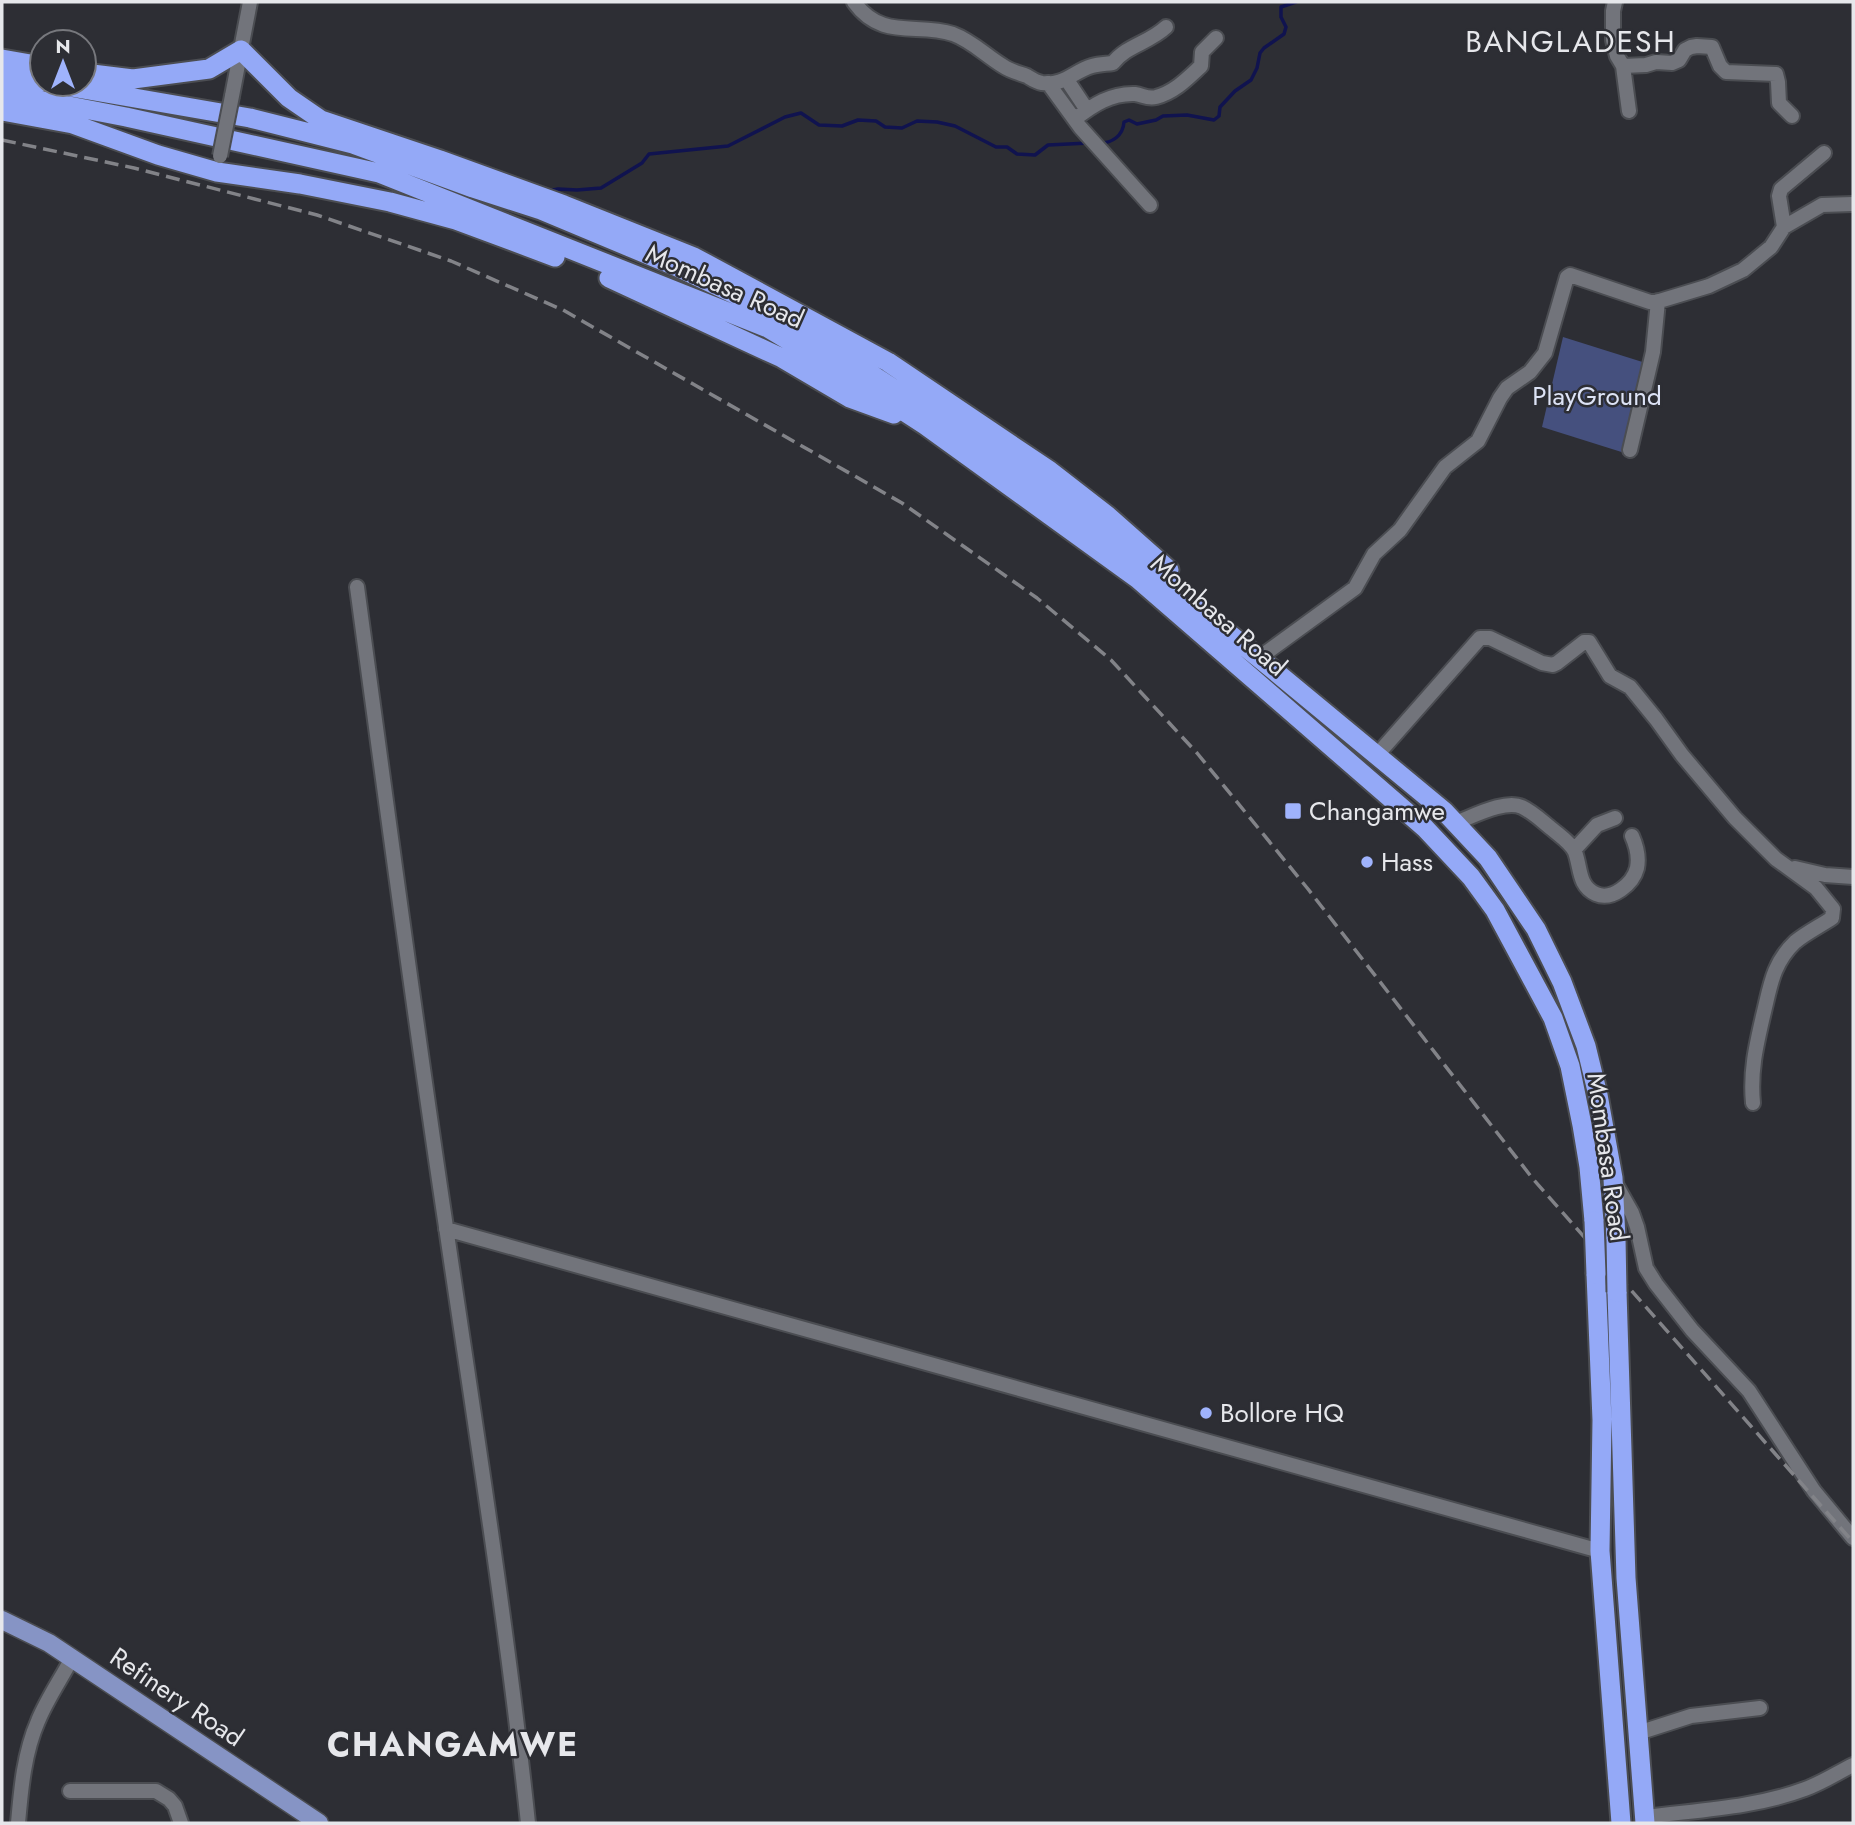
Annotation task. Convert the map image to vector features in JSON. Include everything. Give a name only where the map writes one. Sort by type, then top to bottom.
[{"type":"highway","points":[[98,75],[133,79],[209,69],[241,50],[289,98],[321,120],[440,159],[694,257],[888,362],[1050,471],[1108,516],[1185,583],[1230,634]]},
{"type":"highway","points":[[2,60],[28,64]]},
{"type":"highway","points":[[2,75],[28,80]]},
{"type":"highway","name":"Mombasa Road","points":[[98,92],[250,118],[353,144],[541,210],[675,266],[751,302],[820,341],[1014,467],[1150,570],[1377,755],[1444,811],[1488,858],[1536,929],[1562,982],[1586,1045],[1613,1178],[1626,1578],[1645,1820]]},
{"type":"highway","name":"Mombasa Road","points":[[2,93],[126,117],[379,173],[768,328],[925,425],[1138,579],[1425,828],[1471,877],[1495,910],[1553,1018],[1570,1066],[1589,1167],[1594,1221],[1602,1420],[1600,1551],[1621,1823]]},
{"type":"highway","points":[[2,111],[74,124],[158,155],[219,164],[456,219],[613,280],[782,358],[850,398],[925,425]]},
{"type":"main road","name":"Refinery Road","points":[[2,1620],[49,1643],[319,1823]]},
{"type":"street","points":[[219,164],[250,2]]},
{"type":"street","points":[[854,2],[861,11],[879,22],[905,29],[955,35],[969,41],[1003,66],[1038,82],[1048,83],[1067,80],[1089,67],[1113,63],[1129,48],[1153,38],[1166,27]]},
{"type":"street","points":[[1615,2],[1613,40],[1623,66],[1629,111]]},
{"type":"street","points":[[1078,123],[1097,102],[1116,95],[1137,94],[1149,98],[1169,92],[1201,66],[1202,52],[1216,38]]},
{"type":"street","points":[[1623,66],[1656,62],[1672,64],[1688,49],[1709,46],[1726,72],[1776,74],[1779,103],[1792,116]]},
{"type":"street","points":[[1067,80],[1087,110]]},
{"type":"street","points":[[1048,83],[1107,158],[1150,205]]},
{"type":"street","points":[[1784,227],[1779,196],[1781,189],[1824,153]]},
{"type":"street","points":[[1259,658],[1355,588],[1374,554],[1400,530],[1445,467],[1478,441],[1507,388],[1530,372],[1545,353],[1567,276],[1583,278],[1650,302],[1658,301],[1709,286],[1743,270],[1771,247],[1784,227],[1822,205],[1853,204]]},
{"type":"street","points":[[1630,450],[1653,352],[1658,301]]},
{"type":"street","points":[[357,587],[513,1693],[528,1823]]},
{"type":"street","points":[[1377,755],[1480,638],[1490,638],[1548,665],[1557,663],[1587,641],[1610,676],[1630,687],[1735,818],[1786,867],[1816,888],[1832,906],[1832,918],[1795,942],[1773,972],[1754,1054],[1751,1082],[1753,1103]]},
{"type":"street","points":[[1455,823],[1500,806],[1514,804],[1522,807],[1574,850],[1581,881],[1595,893],[1605,896],[1625,887],[1634,875],[1638,862],[1632,836]]},
{"type":"street","points":[[1574,850],[1597,825],[1615,818]]},
{"type":"street","points":[[1786,867],[1825,875],[1853,877]]},
{"type":"street","points":[[1613,1178],[1632,1213],[1646,1268],[1656,1284],[1692,1330],[1749,1391],[1814,1491],[1853,1538]]},
{"type":"street","points":[[446,1229],[1600,1551]]},
{"type":"street","points":[[18,1823],[24,1772],[32,1737],[50,1696],[72,1658]]},
{"type":"street","points":[[1638,1732],[1691,1716],[1760,1708]]},
{"type":"street","points":[[1645,1820],[1763,1801],[1804,1789],[1853,1765]]},
{"type":"street","points":[[70,1791],[156,1791],[175,1806],[181,1823]]},
{"type":"green space","name":"PlayGround","points":[[1563,337],[1652,365],[1631,455],[1542,427]]},
{"type":"waterway","points":[[1100,143],[1116,138],[1122,131],[1124,122],[1129,120],[1137,124],[1163,116],[1187,115],[1214,120],[1219,116],[1220,107],[1235,91],[1251,80],[1264,48],[1284,34],[1286,27],[1281,17],[1281,7],[1296,2]]},
{"type":"waterway","points":[[553,190],[601,188],[642,163],[649,154],[728,146],[785,117],[801,113],[819,125],[842,126],[858,120],[876,121],[885,127],[902,128],[917,121],[937,122],[955,126],[996,147],[1007,147],[1017,154],[1035,155],[1048,145],[1089,143]]},
{"type":"railway","points":[[2,140],[134,168],[317,215],[451,261],[563,310],[902,503],[1037,598],[1111,660],[1197,753],[1308,889],[1533,1179],[1853,1542]]},
{"type":"place","name":"Changamwe","points":[[1293,811]]},
{"type":"place","name":"Hass","points":[[1367,862]]},
{"type":"place","name":"Bollore HQ","points":[[1206,1413]]},
{"type":"district","name":"BANGLADESH","points":[[1571,42]]},
{"type":"district","name":"CHANGAMWE","points":[[453,1744]]}]
